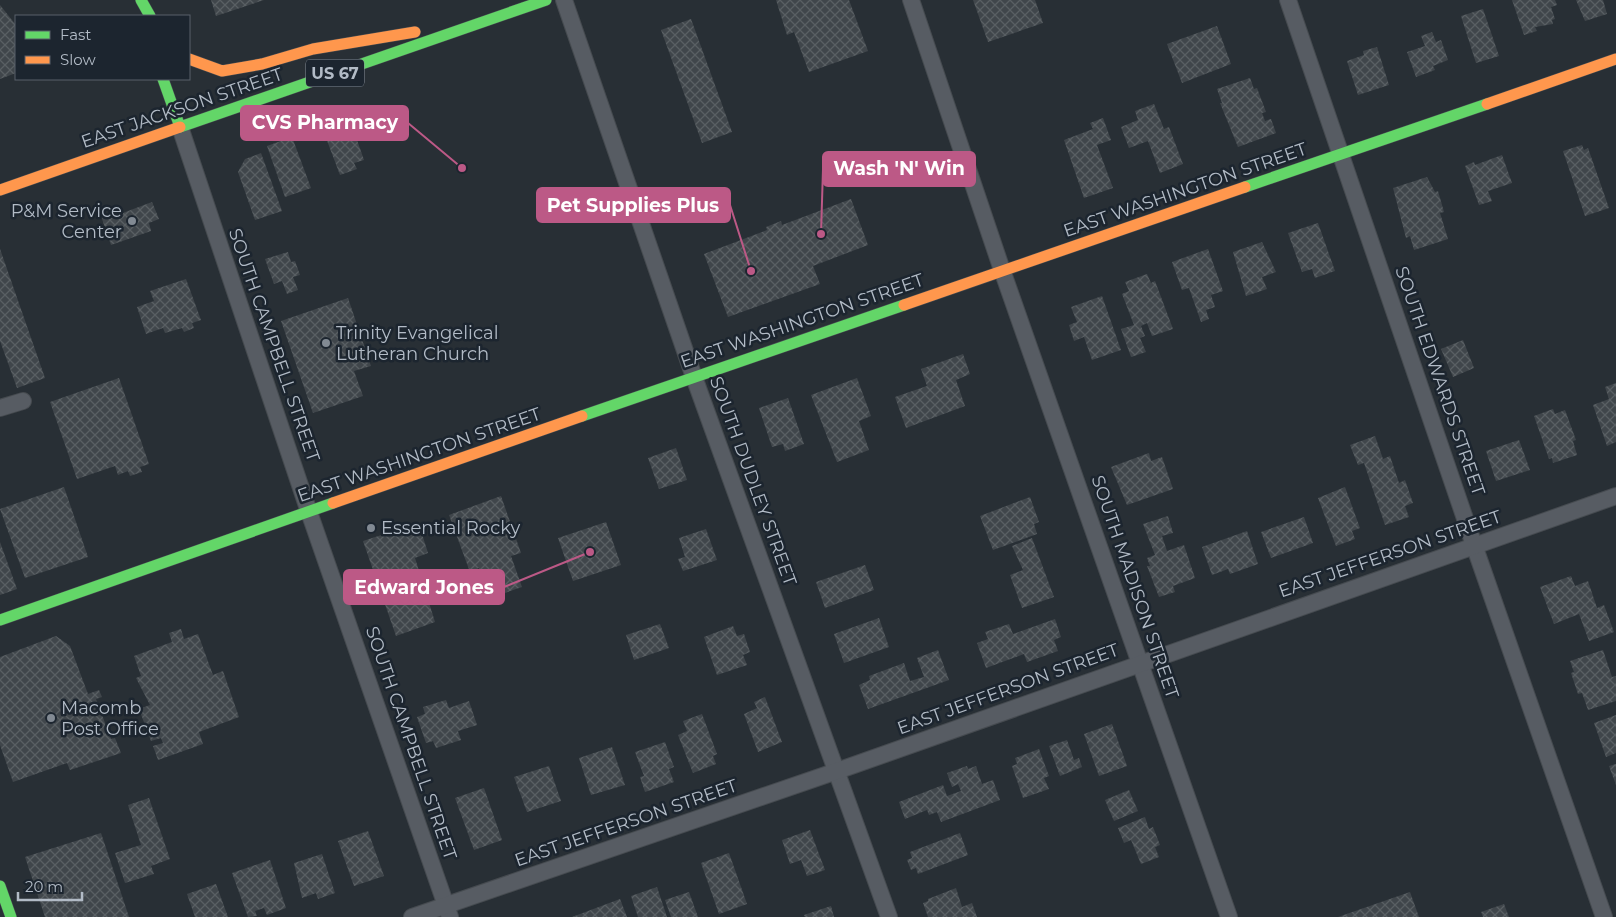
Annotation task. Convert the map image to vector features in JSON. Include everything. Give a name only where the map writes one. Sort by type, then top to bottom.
[{"type":"main road","points":[[135,0],[140,15]]},
{"type":"main road","points":[[141,0],[149,15]]},
{"type":"main road","name":"EAST JACKSON STREET","points":[[0,190],[546,0]]},
{"type":"main road","points":[[190,59],[222,70],[262,64],[313,49],[491,19]]},
{"type":"main road","name":"EAST WASHINGTON STREET","points":[[0,620],[1002,270],[1342,155],[1616,58]]},
{"type":"main road","points":[[163,80],[180,127]]},
{"type":"main road","points":[[0,886],[11,917]]},
{"type":"street","name":"SOUTH DUDLEY STREET","points":[[564,0],[694,377],[838,771],[889,917]]},
{"type":"street","name":"SOUTH MADISON STREET","points":[[912,0],[1002,270],[1229,917]]},
{"type":"street","name":"SOUTH EDWARDS STREET","points":[[1288,0],[1474,545],[1604,917]]},
{"type":"street","name":"SOUTH CAMPBELL STREET","points":[[180,127],[310,512],[448,911]]},
{"type":"street","points":[[0,408],[23,401]]},
{"type":"street","name":"EAST JEFFERSON STREET","points":[[412,917],[448,911],[1616,496]]},
{"type":"building","points":[[211,0],[264,0],[216,16]]},
{"type":"building","points":[[776,0],[849,0],[868,51],[809,72],[794,32],[787,35]]},
{"type":"building","points":[[973,0],[1035,0],[1043,23],[988,42]]},
{"type":"building","points":[[1512,0],[1555,0],[1557,5],[1551,7],[1555,19],[1552,20],[1553,24],[1535,27],[1537,31],[1524,35]]},
{"type":"building","points":[[1576,0],[1603,0],[1607,14],[1585,21]]},
{"type":"building","points":[[0,5],[15,24],[15,73],[0,79]]},
{"type":"building","points":[[1483,9],[1499,56],[1476,63],[1461,16]]},
{"type":"building","points":[[691,19],[732,132],[702,143],[661,30]]},
{"type":"building","points":[[1217,26],[1231,64],[1182,83],[1167,44]]},
{"type":"building","points":[[1432,32],[1436,42],[1441,40],[1448,60],[1433,66],[1435,70],[1416,77],[1407,52],[1425,46],[1421,36]]},
{"type":"building","points":[[1377,47],[1389,85],[1358,95],[1347,61],[1364,55],[1363,51]]},
{"type":"building","points":[[1250,78],[1254,89],[1257,88],[1266,112],[1262,113],[1265,121],[1271,119],[1276,133],[1238,147],[1220,103],[1222,103],[1217,89]]},
{"type":"building","points":[[1154,104],[1164,129],[1169,127],[1183,164],[1160,173],[1148,141],[1129,148],[1121,127],[1138,120],[1135,111]]},
{"type":"building","points":[[1103,118],[1111,140],[1097,145],[1113,188],[1084,198],[1064,140],[1093,129],[1090,123]]},
{"type":"building","points":[[350,120],[364,160],[354,163],[357,169],[340,175],[323,130]]},
{"type":"building","points":[[292,137],[311,188],[285,197],[267,146]]},
{"type":"building","points":[[1582,145],[1584,150],[1588,148],[1609,208],[1585,216],[1563,151]]},
{"type":"building","points":[[261,153],[282,211],[255,220],[238,172],[245,159]]},
{"type":"building","points":[[1502,155],[1512,183],[1488,191],[1492,201],[1479,205],[1465,166],[1474,162],[1475,165]]},
{"type":"building","points":[[1427,177],[1435,192],[1438,191],[1444,212],[1440,213],[1448,239],[1414,250],[1410,236],[1406,238],[1393,188]]},
{"type":"building","points":[[851,199],[868,245],[813,266],[820,284],[728,317],[704,254],[767,230],[766,227],[781,221],[782,225]]},
{"type":"building","points":[[152,202],[159,219],[149,223],[151,231],[111,245],[101,216],[119,210],[120,214]]},
{"type":"building","points":[[1318,223],[1335,271],[1315,278],[1312,269],[1302,272],[1288,233]]},
{"type":"building","points":[[1262,242],[1276,272],[1262,277],[1267,289],[1246,296],[1233,252]]},
{"type":"building","points":[[0,249],[45,378],[17,388],[0,341]]},
{"type":"building","points":[[1208,249],[1223,291],[1211,295],[1215,307],[1206,310],[1209,319],[1201,322],[1189,288],[1182,290],[1172,262]]},
{"type":"building","points":[[288,252],[291,262],[295,261],[300,275],[293,277],[298,290],[287,294],[282,281],[274,284],[265,259]]},
{"type":"building","points":[[1147,274],[1151,283],[1155,281],[1173,329],[1152,336],[1147,323],[1141,326],[1145,336],[1140,338],[1146,352],[1131,357],[1121,329],[1134,325],[1122,294],[1129,291],[1125,282]]},
{"type":"building","points":[[186,279],[201,320],[192,323],[194,328],[184,332],[182,328],[165,333],[163,328],[146,334],[137,307],[154,301],[150,291]]},
{"type":"building","points":[[1102,296],[1121,350],[1092,360],[1084,337],[1074,341],[1069,325],[1077,322],[1071,307]]},
{"type":"building","name":"Trinity Evangelical Lutheran Church","points":[[348,298],[371,366],[354,371],[363,396],[313,413],[281,321]]},
{"type":"building","points":[[1463,340],[1474,368],[1453,377],[1441,349]]},
{"type":"building","points":[[963,354],[970,374],[956,380],[965,406],[906,428],[895,397],[927,386],[921,369]]},
{"type":"building","points":[[119,378],[149,464],[140,467],[142,472],[130,476],[128,471],[118,475],[115,466],[77,479],[50,402]]},
{"type":"building","points":[[857,378],[871,416],[859,421],[869,450],[837,462],[811,395]]},
{"type":"building","points":[[1616,383],[1616,442],[1607,446],[1593,405],[1609,399],[1605,387]]},
{"type":"building","points":[[788,398],[804,444],[785,451],[783,444],[772,447],[759,408]]},
{"type":"building","points":[[1553,409],[1555,414],[1565,410],[1576,440],[1573,441],[1577,455],[1553,463],[1552,458],[1549,459],[1534,416]]},
{"type":"building","points":[[1375,436],[1383,459],[1390,456],[1399,483],[1405,480],[1413,503],[1405,506],[1409,517],[1385,525],[1364,463],[1358,465],[1350,445]]},
{"type":"building","points":[[1519,440],[1530,470],[1496,481],[1486,451]]},
{"type":"building","points":[[676,448],[687,480],[659,489],[648,458]]},
{"type":"building","points":[[1149,453],[1151,461],[1162,457],[1173,489],[1127,505],[1111,467]]},
{"type":"building","points":[[64,487],[88,557],[25,578],[0,509]]},
{"type":"building","points":[[1345,487],[1360,528],[1352,531],[1355,539],[1336,546],[1318,498]]},
{"type":"building","points":[[501,496],[521,553],[511,556],[522,587],[490,598],[479,568],[470,572],[449,515]]},
{"type":"building","points":[[1030,497],[1039,522],[1034,524],[1037,534],[993,550],[980,516]]},
{"type":"building","points":[[1168,516],[1173,533],[1162,536],[1167,551],[1184,545],[1195,578],[1173,586],[1175,592],[1159,597],[1147,566],[1150,566],[1147,558],[1155,555],[1143,524]]},
{"type":"building","points":[[1304,517],[1313,543],[1271,558],[1261,532]]},
{"type":"building","points":[[606,522],[621,565],[573,581],[558,538]]},
{"type":"building","points":[[406,527],[409,535],[421,531],[428,553],[415,558],[435,622],[396,636],[363,541]]},
{"type":"building","points":[[706,529],[717,560],[683,571],[678,559],[685,557],[679,538]]},
{"type":"building","points":[[1247,531],[1258,564],[1230,574],[1228,569],[1212,575],[1202,547]]},
{"type":"building","points":[[1032,538],[1054,597],[1022,608],[1010,575],[1023,570],[1012,546]]},
{"type":"building","points":[[0,542],[17,589],[0,595]]},
{"type":"building","points":[[865,565],[874,590],[825,608],[816,582]]},
{"type":"building","points":[[1571,576],[1575,586],[1588,581],[1597,608],[1604,605],[1614,632],[1589,641],[1579,614],[1554,624],[1540,587]]},
{"type":"building","points":[[879,618],[889,647],[844,663],[834,634]]},
{"type":"building","points":[[1055,619],[1061,637],[1054,640],[1058,651],[1027,662],[1024,654],[986,668],[977,643],[988,639],[985,632],[1009,624],[1013,634]]},
{"type":"building","points":[[660,624],[669,648],[634,660],[626,635]]},
{"type":"building","points":[[733,626],[737,636],[744,634],[750,652],[743,655],[747,665],[717,675],[704,637]]},
{"type":"building","points":[[181,629],[184,639],[198,634],[213,675],[223,671],[239,717],[199,732],[203,744],[158,760],[153,746],[163,743],[161,738],[151,741],[139,709],[150,705],[136,678],[141,676],[134,656],[172,642],[169,633]]},
{"type":"building","name":"Macomb Post Office","points":[[56,636],[70,646],[88,694],[99,690],[102,697],[96,699],[111,739],[115,738],[121,753],[70,770],[67,763],[13,782],[0,745],[0,657]]},
{"type":"building","points":[[938,650],[949,680],[868,709],[859,685],[870,680],[869,676],[904,663],[910,681],[924,677],[917,658]]},
{"type":"building","points":[[1603,650],[1612,677],[1616,676],[1616,701],[1588,710],[1582,693],[1578,694],[1571,673],[1574,672],[1570,661]]},
{"type":"building","points":[[765,697],[782,742],[758,752],[744,714],[757,708],[754,702]]},
{"type":"building","points":[[446,700],[449,708],[469,701],[477,725],[458,731],[461,740],[436,748],[433,741],[426,743],[417,717],[425,714],[423,707]]},
{"type":"building","points":[[702,714],[717,754],[713,756],[716,764],[693,773],[678,735],[687,731],[683,721]]},
{"type":"building","points":[[1616,715],[1616,753],[1606,757],[1594,723]]},
{"type":"building","points":[[1112,724],[1127,766],[1099,776],[1084,734]]},
{"type":"building","points":[[1067,740],[1074,760],[1079,758],[1082,767],[1060,776],[1049,746]]},
{"type":"building","points":[[665,742],[674,767],[669,769],[674,782],[645,792],[640,777],[644,776],[635,752]]},
{"type":"building","points":[[612,747],[625,785],[591,795],[579,758]]},
{"type":"building","points":[[1039,749],[1049,776],[1044,778],[1049,789],[1023,798],[1012,766],[1017,764],[1015,758]]},
{"type":"building","points":[[1616,764],[1616,785],[1609,766]]},
{"type":"building","points":[[549,766],[561,801],[527,812],[514,777]]},
{"type":"building","points":[[967,766],[968,769],[976,766],[982,784],[993,780],[1000,800],[941,822],[937,812],[929,815],[927,810],[905,819],[899,802],[943,785],[947,796],[961,791],[958,784],[952,787],[947,773]]},
{"type":"building","points":[[484,788],[502,840],[474,850],[455,798]]},
{"type":"building","points":[[1129,790],[1138,811],[1114,821],[1105,800]]},
{"type":"building","points":[[149,798],[170,859],[151,866],[154,874],[125,883],[115,853],[141,845],[128,805]]},
{"type":"building","points":[[1145,817],[1149,829],[1153,827],[1160,845],[1155,847],[1159,857],[1141,864],[1131,840],[1124,843],[1118,828]]},
{"type":"building","points":[[810,830],[825,870],[807,876],[801,860],[790,864],[782,840]]},
{"type":"building","points":[[368,831],[384,876],[354,886],[338,841]]},
{"type":"building","points":[[101,833],[129,917],[45,917],[25,857]]},
{"type":"building","points":[[960,833],[968,855],[918,874],[916,868],[911,870],[907,860],[912,858],[910,852]]},
{"type":"building","points":[[729,853],[747,904],[719,914],[701,863]]},
{"type":"building","points":[[322,854],[335,893],[318,899],[316,893],[302,898],[294,863]]},
{"type":"building","points":[[270,860],[286,908],[267,915],[264,908],[255,911],[257,916],[248,917],[232,873]]},
{"type":"building","points":[[216,884],[228,917],[195,917],[187,894]]},
{"type":"building","points":[[657,887],[667,917],[638,917],[631,896]]},
{"type":"building","points":[[956,888],[962,907],[972,903],[977,917],[928,917],[923,903],[928,901],[928,899]]},
{"type":"building","points":[[689,892],[698,917],[671,917],[665,900]]},
{"type":"building","points":[[1410,892],[1419,917],[1338,917]]},
{"type":"building","points":[[620,899],[627,917],[572,917]]},
{"type":"building","points":[[1504,904],[1509,917],[1483,917],[1481,912]]},
{"type":"building","points":[[831,906],[834,917],[805,917],[804,915]]},
{"type":"traffic: fast","points":[[141,0],[149,15]]},
{"type":"traffic: fast","points":[[163,80],[180,127],[546,0]]},
{"type":"traffic: fast","points":[[1245,187],[1487,104]]},
{"type":"traffic: fast","points":[[582,416],[904,305]]},
{"type":"traffic: fast","points":[[0,620],[333,503]]},
{"type":"traffic: fast","points":[[0,886],[11,917]]},
{"type":"traffic: slow","points":[[190,59],[222,71],[262,64],[313,49],[415,32]]},
{"type":"traffic: slow","points":[[1487,104],[1616,59]]},
{"type":"traffic: slow","points":[[0,190],[180,127]]},
{"type":"traffic: slow","points":[[904,305],[1245,187]]},
{"type":"traffic: slow","points":[[333,503],[582,416]]},
{"type":"place","name":"CVS Pharmacy","points":[[462,168]]},
{"type":"place","name":"P&M Service Center","points":[[132,221]]},
{"type":"place","name":"Wash 'N' Win","points":[[821,234]]},
{"type":"place","name":"Pet Supplies Plus","points":[[751,271]]},
{"type":"place","name":"Trinity Evangelical Lutheran Church","points":[[326,343]]},
{"type":"place","name":"Essential Rocky","points":[[371,528]]},
{"type":"place","name":"Edward Jones","points":[[590,552]]},
{"type":"place","name":"Macomb Post Office","points":[[51,718]]}]
